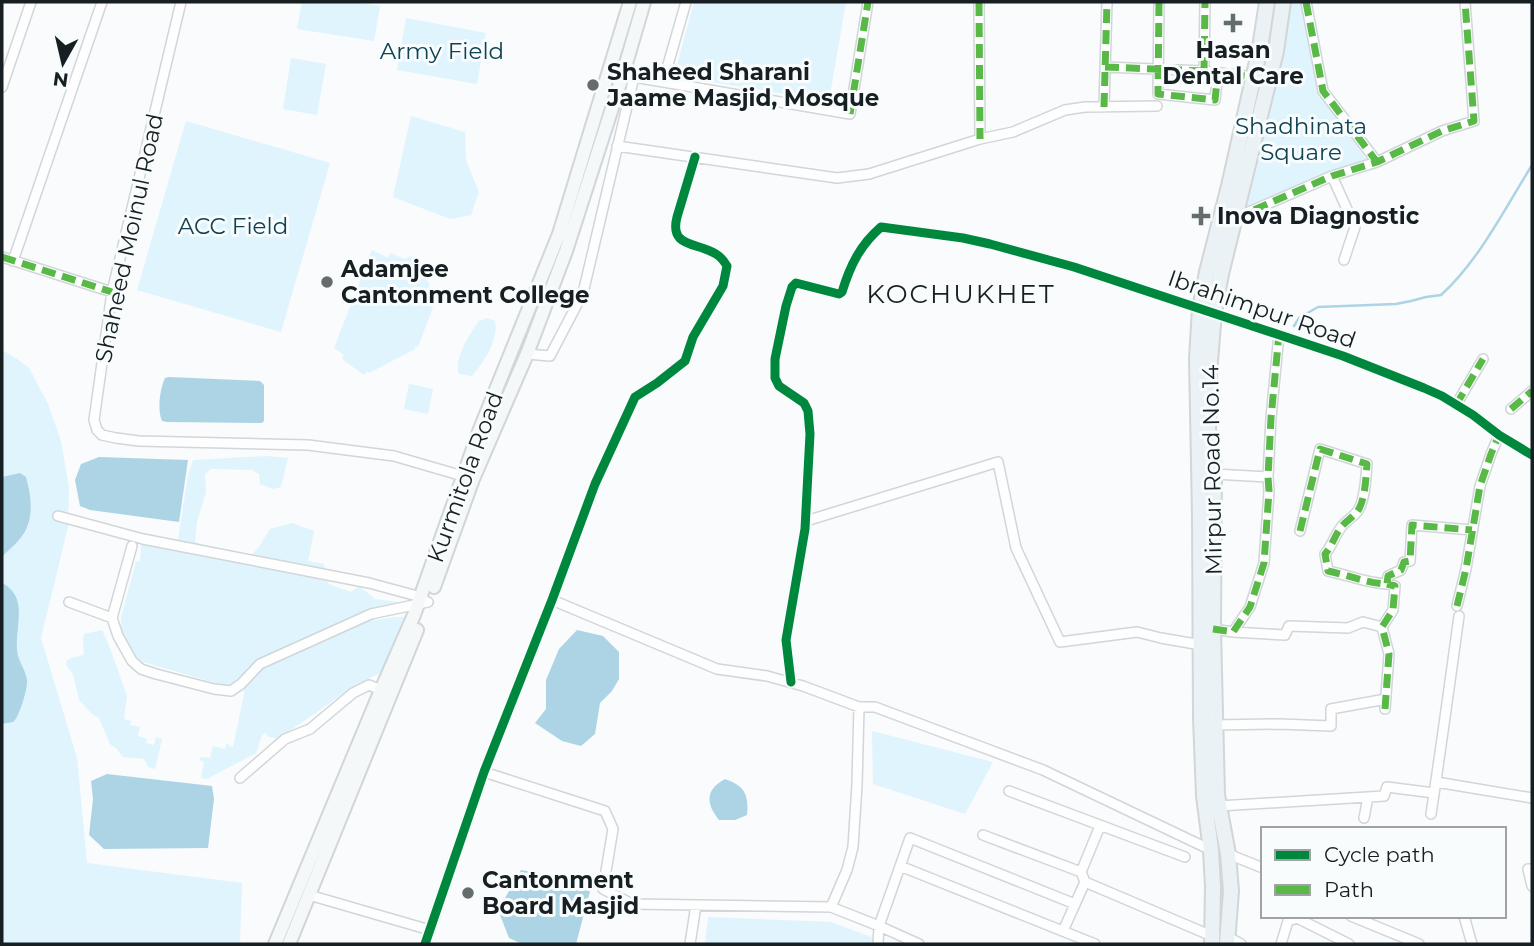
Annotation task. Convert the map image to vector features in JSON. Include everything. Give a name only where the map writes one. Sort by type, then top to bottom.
[{"type":"main road","name":"Kurmitola Road","points":[[468,477],[480,429],[559,234],[630,2]]},
{"type":"main road","name":"Kurmitola Road","points":[[289,944],[468,477],[527,354],[566,251],[629,75],[644,2]]},
{"type":"main road","name":"Mirpur Road No.14","points":[[1232,942],[1228,854],[1216,795],[1214,474],[1208,429],[1207,272],[1260,48],[1267,2]]},
{"type":"main road","name":"Mirpur Road No.14","points":[[1212,940],[1213,887],[1204,796],[1201,718],[1196,358],[1207,310],[1235,218],[1276,51],[1283,2]]},
{"type":"main road","name":"Kurmitola Road","points":[[275,944],[385,693]]},
{"type":"street","points":[[2,87],[31,2]]},
{"type":"street","points":[[13,261],[102,2]]},
{"type":"street","name":"Shaheed Moinul Road","points":[[181,2],[112,292],[94,420],[97,430],[102,435],[139,441],[308,445],[394,456],[468,477]]},
{"type":"street","points":[[663,82],[685,2]]},
{"type":"street","points":[[527,354],[550,356],[583,293],[617,146],[629,75],[850,114],[868,2]]},
{"type":"street","points":[[979,2],[980,139]]},
{"type":"street","points":[[1104,107],[1107,2]]},
{"type":"street","points":[[1159,2],[1158,94],[1215,100],[1218,72]]},
{"type":"street","points":[[1204,71],[1205,2]]},
{"type":"street","points":[[1306,2],[1323,91],[1377,162]]},
{"type":"street","points":[[1235,218],[1332,176],[1377,162],[1441,131],[1474,121],[1465,2]]},
{"type":"street","points":[[1105,67],[1204,71],[1253,77]]},
{"type":"street","points":[[617,146],[837,178],[869,173],[980,139],[1013,132],[1065,110],[1085,107],[1157,106]]},
{"type":"street","points":[[425,944],[484,772],[595,484],[635,397],[685,361],[694,337],[723,286],[727,266],[721,257],[679,238],[674,226],[695,157]]},
{"type":"street","points":[[1332,176],[1355,227],[1344,260]]},
{"type":"street","name":"Ibrahimpur Road","points":[[806,521],[810,434],[808,411],[804,403],[779,386],[775,378],[775,359],[786,306],[796,283],[839,294],[842,292],[850,267],[868,238],[881,227],[962,238],[1074,267],[1343,356],[1424,388],[1473,415],[1499,435],[1532,454]]},
{"type":"street","points":[[2,257],[112,292]]},
{"type":"street","points":[[1233,632],[1250,607],[1264,563],[1279,334]]},
{"type":"street","points":[[1456,405],[1483,359]]},
{"type":"street","points":[[1511,408],[1532,391]]},
{"type":"street","points":[[1431,814],[1445,728],[1458,611],[1472,530],[1483,476],[1499,435]]},
{"type":"street","points":[[1300,531],[1320,449],[1367,464],[1358,512],[1346,521],[1325,554],[1328,570],[1363,581],[1395,586],[1393,610],[1381,626]]},
{"type":"street","points":[[791,682],[786,640],[806,521],[998,462],[1016,548],[1060,642],[1137,632],[1201,645]]},
{"type":"street","points":[[1214,474],[1268,477]]},
{"type":"street","points":[[58,516],[143,539],[369,583],[422,602]]},
{"type":"street","points":[[1387,584],[1388,576],[1401,570],[1404,562],[1410,561],[1412,525],[1472,530]]},
{"type":"street","points":[[132,546],[112,618],[127,653],[141,669],[214,689],[231,691],[260,664],[371,614],[422,602]]},
{"type":"street","points":[[551,600],[717,669],[767,676],[859,707],[876,707],[1043,770],[1211,850]]},
{"type":"street","points":[[69,602],[112,618]]},
{"type":"street","points":[[1213,629],[1285,635],[1289,626],[1348,628],[1363,622],[1381,626]]},
{"type":"street","points":[[1214,725],[1331,726],[1331,709],[1386,704],[1389,654],[1381,626]]},
{"type":"street","points":[[240,778],[285,740],[310,729],[353,693],[369,685],[385,693]]},
{"type":"street","points":[[831,907],[847,870],[853,846],[859,707]]},
{"type":"street","points":[[484,772],[605,811],[613,830],[603,889],[632,904],[831,907],[919,944]]},
{"type":"street","points":[[1436,782],[1532,798]]},
{"type":"street","points":[[1219,806],[1384,796],[1387,787],[1434,793]]},
{"type":"street","points":[[1009,791],[1185,857]]},
{"type":"street","points":[[1364,818],[1368,797]]},
{"type":"street","points":[[1063,931],[1075,904],[1100,826]]},
{"type":"street","points":[[983,835],[1083,877],[1212,940]]},
{"type":"street","points":[[878,944],[879,926],[910,838],[1075,904]]},
{"type":"street","points":[[1228,854],[1261,867]]},
{"type":"street","points":[[901,866],[1095,944]]},
{"type":"street","points":[[1532,869],[1528,869],[1532,886]]},
{"type":"street","points":[[309,895],[430,930]]},
{"type":"street","points":[[690,944],[696,905]]},
{"type":"street","points":[[1281,944],[1288,921],[1297,918],[1349,944]]},
{"type":"street","points":[[1356,918],[1419,944]]},
{"type":"street","points":[[1465,918],[1472,944]]},
{"type":"green space","name":"Army Field","points":[[302,2],[355,2],[380,6],[374,41],[297,29]]},
{"type":"green space","points":[[694,2],[846,2],[829,101],[674,76]]},
{"type":"green space","name":"Shadhinata Square","points":[[1289,2],[1303,2],[1322,96],[1366,159],[1310,180],[1240,214]]},
{"type":"green space","name":"Army Field","points":[[406,18],[486,33],[477,84],[397,70]]},
{"type":"green space","name":"Army Field","points":[[291,58],[326,64],[317,115],[283,109]]},
{"type":"green space","points":[[411,116],[465,132],[466,160],[479,192],[471,215],[450,219],[393,197]]},
{"type":"green space","name":"ACC Field","points":[[186,121],[330,163],[281,332],[137,290]]},
{"type":"green space","points":[[372,250],[388,258],[391,253],[404,259],[411,256],[430,285],[428,286],[433,305],[430,306],[433,307],[418,347],[414,346],[415,349],[369,373],[367,371],[364,375],[342,359],[344,355],[334,348]]},
{"type":"green space","points":[[487,318],[495,321],[496,328],[490,350],[472,376],[459,374],[458,362],[463,347],[479,321]]},
{"type":"green space","points":[[2,350],[29,368],[48,404],[61,441],[69,488],[68,527],[41,638],[77,758],[87,863],[242,883],[240,944],[2,944]]},
{"type":"green space","points":[[409,384],[433,389],[428,414],[404,409]]},
{"type":"green space","points":[[266,456],[288,458],[281,487],[273,489],[260,484],[259,474],[252,470],[211,469],[205,474],[206,492],[197,522],[195,542],[249,557],[270,529],[292,523],[314,531],[308,561],[324,564],[328,584],[351,592],[359,586],[375,599],[406,603],[358,615],[357,618],[361,622],[411,617],[384,671],[354,686],[278,739],[267,736],[266,732],[262,735],[256,753],[207,779],[201,778],[204,762],[200,757],[210,758],[213,746],[225,749],[227,743],[233,747],[244,685],[270,665],[271,655],[226,686],[143,662],[133,654],[121,628],[121,617],[136,562],[140,561],[141,545],[147,543],[176,552],[188,475],[193,460]]},
{"type":"green space","points":[[102,630],[127,696],[124,719],[131,721],[130,725],[140,727],[138,736],[147,739],[146,743],[154,745],[156,737],[162,739],[155,769],[148,767],[144,759],[123,757],[110,744],[99,718],[79,700],[73,675],[66,661],[84,655],[84,634]]},
{"type":"green space","points":[[872,731],[993,762],[965,814],[873,784]]},
{"type":"green space","points":[[708,917],[831,922],[874,938],[873,944],[705,944]]},
{"type":"water","points":[[165,378],[260,381],[264,385],[264,421],[162,421],[161,393]]},
{"type":"water","points":[[99,457],[188,460],[179,522],[90,510],[80,506],[75,480],[81,464]]},
{"type":"water","points":[[20,473],[26,477],[28,485],[30,519],[23,534],[2,557],[2,477]]},
{"type":"water","points":[[2,583],[10,589],[18,604],[17,653],[27,680],[23,702],[15,719],[2,724]]},
{"type":"water","points":[[577,630],[603,636],[619,652],[619,679],[600,703],[595,734],[581,746],[562,741],[535,723],[546,709],[546,680],[559,649]]},
{"type":"water","points":[[107,774],[212,786],[214,799],[208,848],[104,849],[89,835],[93,799],[91,781]]},
{"type":"water","points":[[725,779],[741,788],[746,797],[747,815],[735,820],[719,820],[711,808],[711,792]]},
{"type":"water","points":[[521,870],[592,884],[576,944],[522,944],[509,938],[498,910]]},
{"type":"waterway","points":[[1294,326],[1299,318],[1318,307],[1396,304],[1441,295],[1479,250],[1532,165]]},
{"type":"marked path","points":[[850,114],[868,2]]},
{"type":"marked path","points":[[979,2],[980,139]]},
{"type":"marked path","points":[[1104,107],[1107,2]]},
{"type":"marked path","points":[[1159,2],[1158,94],[1215,100],[1218,72]]},
{"type":"marked path","points":[[1204,71],[1205,2]]},
{"type":"marked path","points":[[1306,2],[1323,91],[1377,162]]},
{"type":"marked path","points":[[1235,218],[1332,176],[1377,162],[1442,131],[1474,121],[1465,2]]},
{"type":"marked path","points":[[1105,67],[1204,71],[1253,77]]},
{"type":"marked path","points":[[2,257],[112,292]]},
{"type":"marked path","points":[[1213,629],[1233,632],[1250,607],[1264,563],[1271,418],[1279,334]]},
{"type":"marked path","points":[[1456,405],[1483,359]]},
{"type":"marked path","points":[[1511,409],[1532,391]]},
{"type":"marked path","points":[[1457,606],[1480,486],[1499,435]]},
{"type":"marked path","points":[[1300,531],[1320,449],[1367,464],[1359,509],[1342,527],[1325,554],[1328,571],[1387,584],[1388,576],[1401,570],[1404,562],[1410,561],[1412,525],[1472,530]]},
{"type":"marked path","points":[[1385,709],[1389,654],[1382,627],[1393,610],[1395,586],[1387,584]]},
{"type":"cycle path","points":[[425,944],[484,772],[595,484],[635,397],[685,361],[693,337],[723,286],[727,266],[722,259],[709,250],[686,243],[677,234],[677,217],[695,157]]},
{"type":"cycle path","points":[[791,682],[786,640],[805,529],[810,434],[808,411],[804,403],[779,386],[775,378],[775,359],[792,287],[796,283],[839,294],[842,292],[857,256],[881,227],[963,238],[1074,267],[1343,356],[1442,396],[1532,455]]},
{"type":"place","name":"Hasan Dental Care","points":[[1233,23]]},
{"type":"place","name":"Shaheed Sharani Jaame Masjid, Mosque","points":[[593,85]]},
{"type":"place","name":"Inova Diagnostic","points":[[1201,216]]},
{"type":"place","name":"Adamjee Cantonment College","points":[[327,282]]},
{"type":"place","name":"Cantonment Board Masjid","points":[[468,893]]},
{"type":"district","name":"KOCHUKHET","points":[[961,294]]}]
